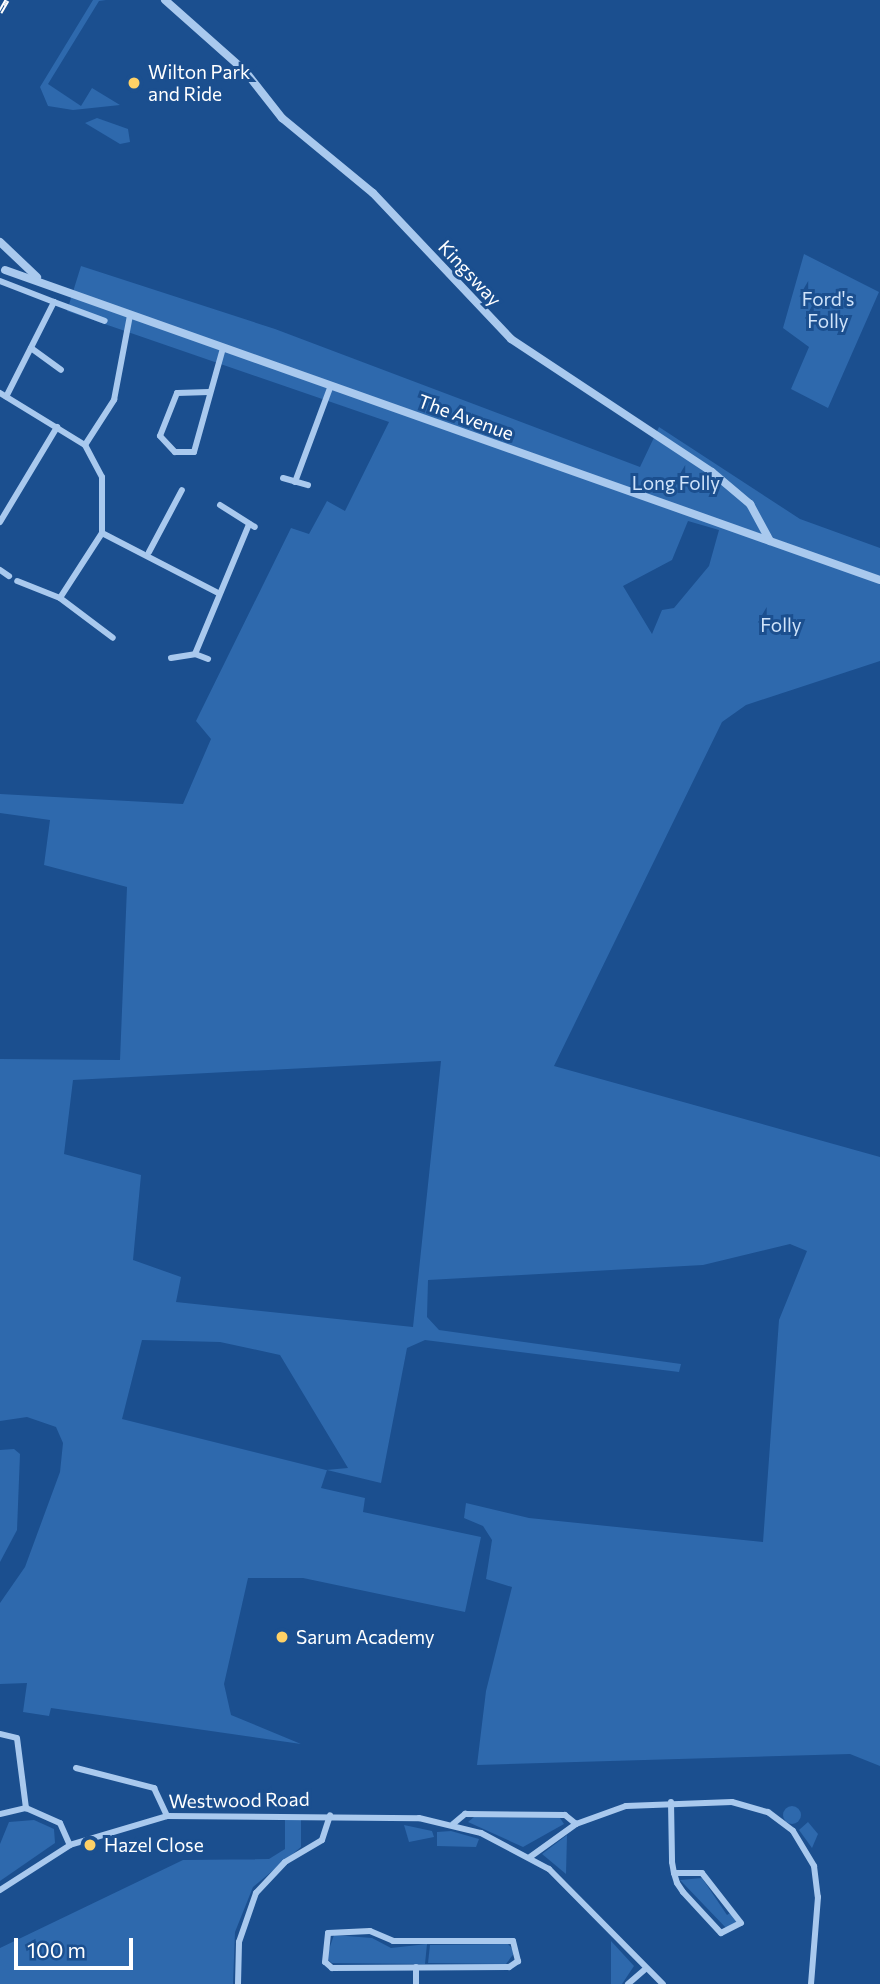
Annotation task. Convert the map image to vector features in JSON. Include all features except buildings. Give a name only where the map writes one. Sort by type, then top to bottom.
[{"type":"street","name":"Kingsway","points":[[165,0],[245,71],[282,118],[373,193],[511,339],[712,472],[750,504],[770,541]]},
{"type":"street","name":"The Avenue","points":[[0,242],[42,281]]},
{"type":"street","name":"The Avenue","points":[[9,250],[2,271],[42,281],[130,315],[880,580]]},
{"type":"street","points":[[0,281],[105,321]]},
{"type":"street","points":[[54,302],[3,395],[85,445],[102,477],[102,533],[60,598]]},
{"type":"street","points":[[85,445],[114,400],[130,315]]},
{"type":"street","points":[[31,348],[61,370]]},
{"type":"street","points":[[209,392],[177,393],[160,436],[175,452],[194,452],[223,348]]},
{"type":"street","points":[[295,482],[331,385]]},
{"type":"street","points":[[0,522],[57,427]]},
{"type":"street","points":[[283,478],[308,485]]},
{"type":"street","points":[[149,552],[182,490]]},
{"type":"street","points":[[195,654],[218,593],[252,525],[220,505]]},
{"type":"street","points":[[102,533],[149,552],[218,593]]},
{"type":"street","points":[[0,570],[9,576]]},
{"type":"street","points":[[17,581],[60,598],[113,638]]},
{"type":"street","points":[[171,658],[195,654],[208,659]]},
{"type":"street","points":[[0,1734],[17,1738],[26,1808]]},
{"type":"street","points":[[76,1768],[154,1788],[167,1816]]},
{"type":"street","points":[[671,1802],[674,1873],[683,1892],[721,1933],[741,1923],[702,1873],[674,1873]]},
{"type":"street","points":[[530,1857],[576,1824],[626,1806],[671,1802],[756,1807],[800,1839],[818,1889],[811,1984]]},
{"type":"street","points":[[0,1814],[26,1808],[60,1823],[71,1845]]},
{"type":"street","name":"Westwood Road","points":[[453,1824],[460,1816],[478,1814],[565,1815],[576,1824]]},
{"type":"street","points":[[238,1984],[242,1927],[256,1893],[285,1862],[322,1840],[330,1815]]},
{"type":"street","name":"Westwood Road","points":[[0,1890],[71,1845],[167,1816],[330,1815],[453,1824],[530,1857],[574,1889],[646,1969],[663,1984]]},
{"type":"street","points":[[370,1931],[393,1941],[507,1941],[518,1949],[518,1961],[509,1967],[416,1967],[332,1968],[323,1958],[324,1936],[370,1931]]},
{"type":"street","points":[[416,1967],[416,1984]]},
{"type":"street","points":[[628,1984],[646,1969]]},
{"type":"green space","points":[[93,0],[106,0],[99,1],[48,84],[81,106],[92,88],[120,105],[73,110],[48,106],[40,87]]},
{"type":"green space","points":[[97,118],[128,129],[130,142],[120,144],[85,123]]},
{"type":"green space","name":"Ford's Folly","points":[[804,254],[879,292],[828,408],[791,389],[809,347],[783,328]]},
{"type":"green space","points":[[81,266],[275,329],[640,467],[659,427],[800,519],[880,548],[880,661],[746,705],[722,722],[554,1066],[880,1157],[880,1766],[850,1754],[477,1765],[486,1691],[512,1587],[486,1579],[492,1540],[483,1526],[464,1518],[466,1503],[529,1518],[763,1542],[779,1320],[807,1251],[790,1244],[703,1265],[428,1280],[427,1317],[439,1330],[681,1364],[679,1372],[425,1340],[407,1348],[381,1483],[327,1470],[321,1488],[365,1498],[363,1512],[481,1537],[465,1612],[303,1578],[248,1578],[224,1684],[231,1715],[301,1744],[51,1708],[49,1716],[23,1712],[27,1683],[0,1684],[0,1603],[25,1567],[60,1472],[63,1443],[56,1427],[27,1417],[0,1421],[0,1059],[120,1060],[127,887],[44,865],[50,820],[0,813],[0,794],[183,804],[211,739],[196,721],[291,528],[309,534],[327,501],[345,511],[389,422],[67,311]],"holes":[[[688,521],[719,530],[709,566],[674,608],[662,610],[652,634],[623,586],[672,560]],[[441,1061],[413,1327],[176,1302],[181,1277],[133,1260],[141,1175],[64,1154],[73,1080]],[[142,1340],[220,1342],[280,1355],[348,1468],[326,1470],[122,1419]]]},
{"type":"green space","points":[[14,1449],[20,1454],[17,1530],[0,1562],[0,1450]]},
{"type":"green space","points":[[792,1806],[800,1811],[801,1815],[796,1823],[792,1824],[784,1819],[783,1815],[788,1807]]},
{"type":"green space","points":[[474,1817],[560,1818],[564,1824],[523,1847],[468,1822]]},
{"type":"green space","points":[[34,1820],[54,1829],[55,1843],[0,1881],[0,1844],[9,1822]]},
{"type":"green space","points":[[285,1820],[301,1820],[301,1847],[253,1887],[235,1932],[233,1984],[0,1984],[0,1948],[183,1860],[269,1859],[285,1849]]},
{"type":"green space","points":[[808,1822],[818,1834],[812,1848],[799,1830]]},
{"type":"green space","points":[[404,1825],[432,1831],[434,1837],[409,1842]]},
{"type":"green space","points":[[451,1831],[479,1839],[476,1847],[437,1846],[437,1832]]},
{"type":"green space","points":[[567,1835],[566,1874],[542,1854]]},
{"type":"green space","points":[[702,1878],[727,1915],[733,1911],[737,1921],[728,1930],[680,1880]]},
{"type":"green space","points":[[334,1935],[372,1938],[391,1948],[427,1944],[425,1964],[332,1963],[326,1958]]},
{"type":"green space","points":[[611,1941],[634,1966],[622,1984],[611,1984]]},
{"type":"green space","points":[[508,1944],[515,1952],[506,1964],[428,1963],[430,1945]]},
{"type":"railway","points":[[0,12],[7,0]]},
{"type":"place","name":"Wilton Park and Ride","points":[[134,83]]},
{"type":"place","name":"Sarum Academy","points":[[282,1637]]},
{"type":"place","name":"Hazel Close","points":[[90,1845]]},
{"type":"park label","name":"Long Folly","points":[[676,483]]},
{"type":"park label","name":"Folly","points":[[781,625]]}]
